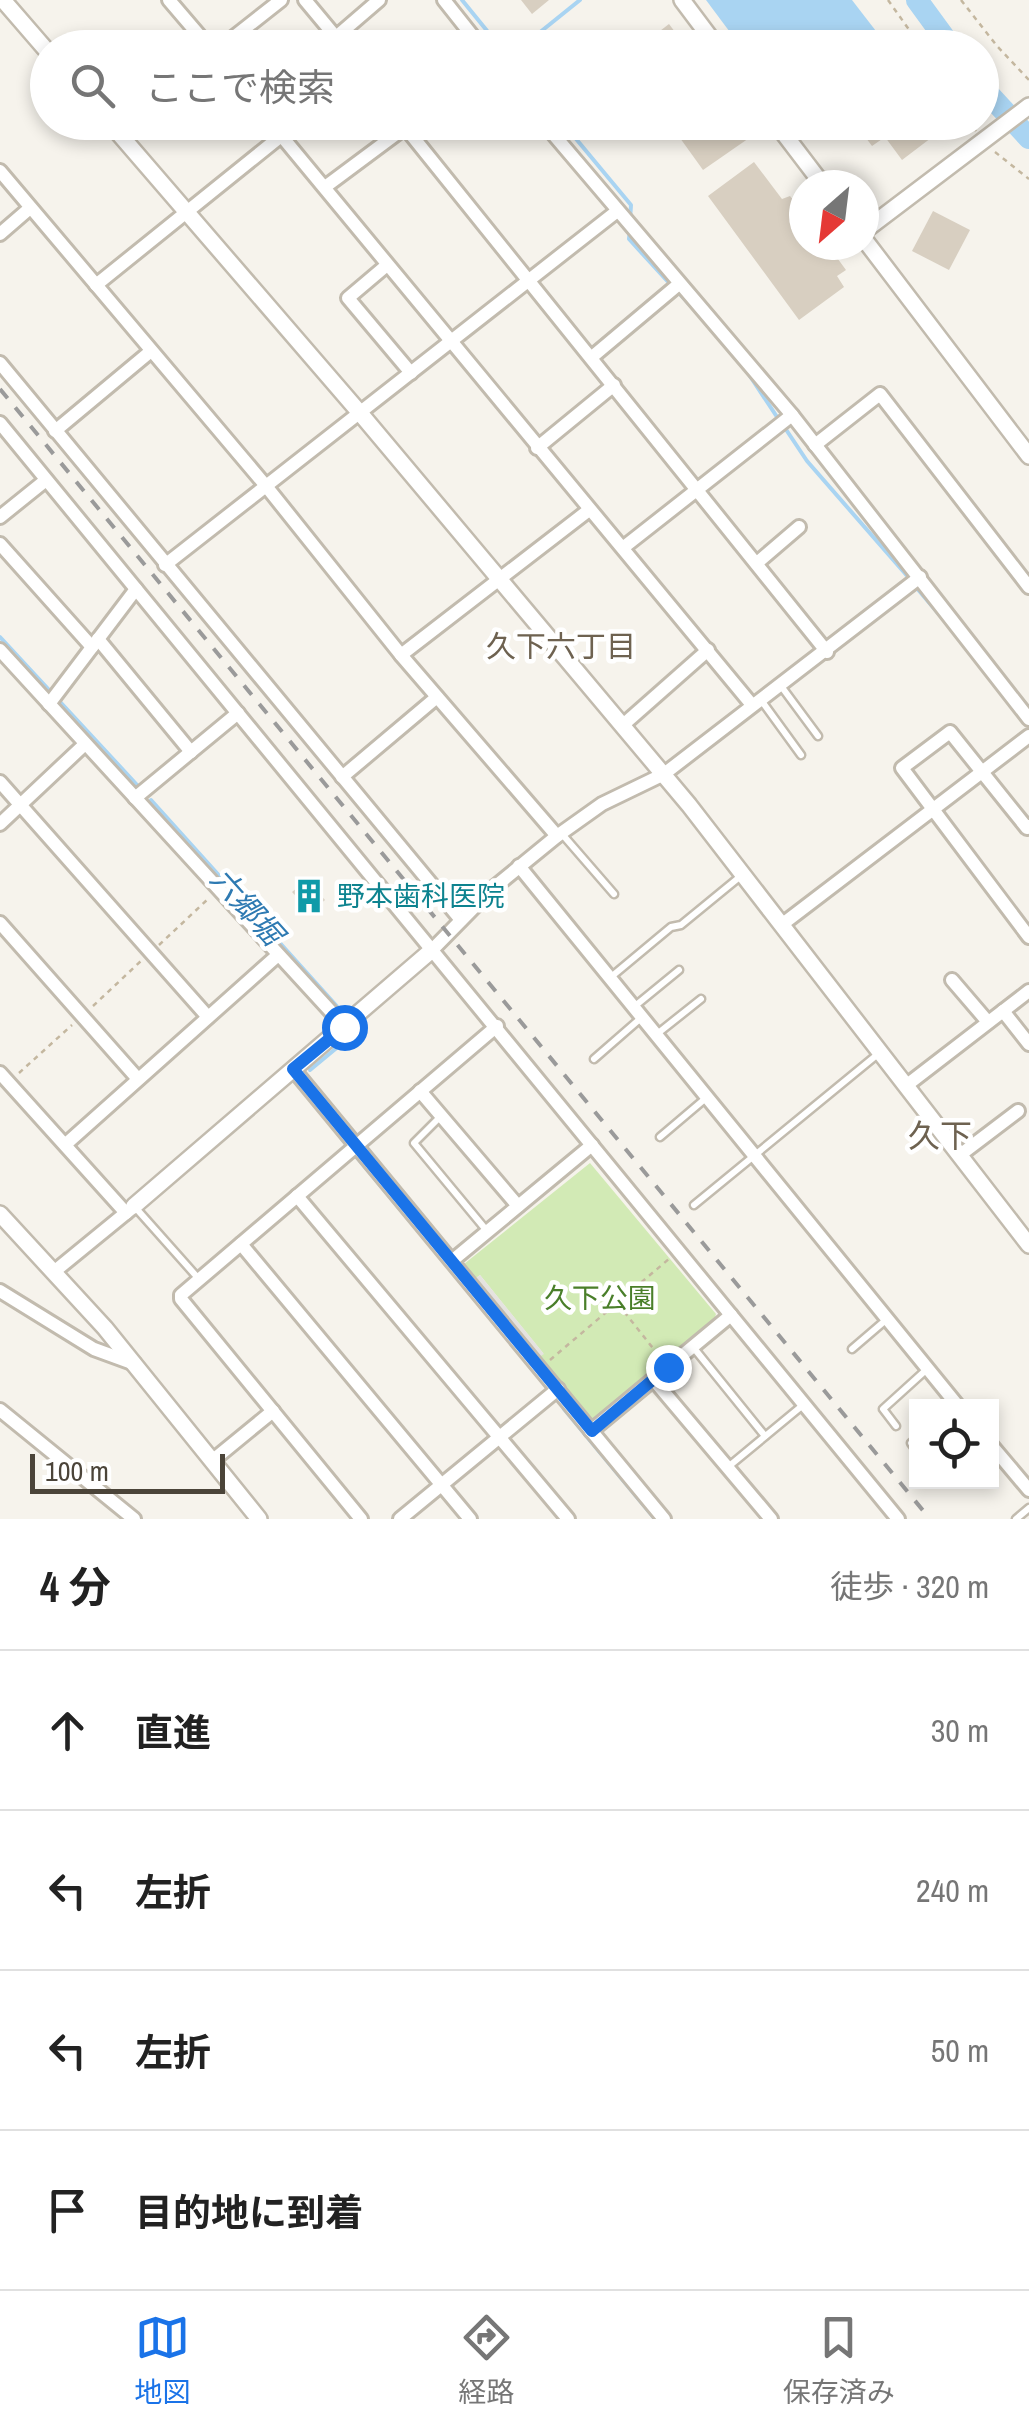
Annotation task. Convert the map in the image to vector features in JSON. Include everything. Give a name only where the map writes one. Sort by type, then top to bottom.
[{"type":"street","points":[[1,0],[30,32]]},
{"type":"street","points":[[169,0],[195,30]]},
{"type":"street","points":[[243,30],[281,0]]},
{"type":"street","points":[[305,0],[330,30]]},
{"type":"street","points":[[351,30],[380,0]]},
{"type":"street","points":[[444,0],[468,30]]},
{"type":"street","points":[[682,0],[704,30]]},
{"type":"street","points":[[999,128],[1029,106]]},
{"type":"street","points":[[123,140],[664,774],[784,923],[1028,1243]]},
{"type":"street","points":[[96,285],[276,140]]},
{"type":"street","points":[[284,140],[589,510],[756,702]]},
{"type":"street","points":[[324,188],[385,140]]},
{"type":"street","points":[[418,140],[826,652]]},
{"type":"street","points":[[558,140],[792,415],[1029,719]]},
{"type":"street","points":[[789,140],[812,170]]},
{"type":"street","points":[[879,220],[983,140]]},
{"type":"street","points":[[0,171],[266,486],[401,655],[559,835]]},
{"type":"street","points":[[0,234],[30,208]]},
{"type":"street","points":[[165,565],[616,212]]},
{"type":"street","points":[[879,259],[1029,456]]},
{"type":"street","points":[[387,265],[348,298],[411,373]]},
{"type":"street","points":[[592,357],[679,284]]},
{"type":"street","points":[[55,431],[151,351]]},
{"type":"street","points":[[0,363],[461,920]]},
{"type":"street","points":[[537,448],[614,385]]},
{"type":"street","points":[[815,445],[880,394],[1029,588]]},
{"type":"street","points":[[624,546],[792,415]]},
{"type":"street","points":[[0,423],[898,1519]]},
{"type":"street","points":[[0,518],[46,480]]},
{"type":"street","points":[[401,655],[589,510]]},
{"type":"street","points":[[757,563],[799,526]]},
{"type":"street","points":[[0,544],[95,643],[191,752]]},
{"type":"street","points":[[54,1271],[344,1027],[432,950],[518,866],[602,804],[664,774],[920,577]]},
{"type":"street","points":[[49,704],[136,589]]},
{"type":"street","points":[[0,650],[344,1027]]},
{"type":"street","points":[[623,725],[708,650]]},
{"type":"street","points":[[342,778],[437,697]]},
{"type":"street","points":[[135,798],[238,713]]},
{"type":"street","points":[[1029,826],[950,732],[902,768],[1029,936]]},
{"type":"street","points":[[784,923],[1029,736]]},
{"type":"street","points":[[0,824],[85,744]]},
{"type":"street","points":[[0,782],[208,1017]]},
{"type":"street","points":[[518,866],[952,1399]]},
{"type":"street","points":[[0,923],[138,1079]]},
{"type":"street","points":[[66,1144],[278,955]]},
{"type":"street","points":[[952,980],[988,1022]]},
{"type":"street","points":[[907,1085],[1029,991]]},
{"type":"street","points":[[1003,1011],[1029,1044]]},
{"type":"street","points":[[361,1519],[181,1299],[181,1294],[497,1026]]},
{"type":"street","points":[[293,1069],[664,1519]]},
{"type":"street","points":[[6,1076],[130,1210]]},
{"type":"street","points":[[420,1091],[518,1206]]},
{"type":"street","points":[[960,1155],[1018,1111]]},
{"type":"street","points":[[453,1260],[592,1145]]},
{"type":"street","points":[[297,1196],[568,1519]]},
{"type":"street","points":[[3,1223],[54,1271],[135,1364],[259,1519]]},
{"type":"street","points":[[241,1244],[470,1519]]},
{"type":"street","points":[[0,1291],[94,1349],[135,1364]]},
{"type":"street","points":[[592,1431],[730,1315]]},
{"type":"street","points":[[653,1379],[771,1519]]},
{"type":"street","points":[[400,1519],[558,1389]]},
{"type":"street","points":[[0,1410],[134,1519]]},
{"type":"street","points":[[212,1461],[273,1411]]},
{"type":"street","points":[[999,1454],[1029,1490]]},
{"type":"lane","points":[[780,685],[818,736]]},
{"type":"lane","points":[[756,702],[801,755]]},
{"type":"lane","points":[[559,835],[614,894]]},
{"type":"lane","points":[[610,978],[745,873]]},
{"type":"lane","points":[[594,1058],[679,970]]},
{"type":"lane","points":[[656,1035],[701,998]]},
{"type":"lane","points":[[694,1206],[881,1051]]},
{"type":"lane","points":[[660,1137],[707,1097]]},
{"type":"lane","points":[[441,1116],[414,1143],[488,1232]]},
{"type":"lane","points":[[130,1210],[199,1279]]},
{"type":"lane","points":[[852,1348],[887,1319]]},
{"type":"lane","points":[[692,1346],[765,1436]]},
{"type":"lane","points":[[896,1426],[883,1408],[928,1369]]},
{"type":"lane","points":[[727,1467],[803,1405]]},
{"type":"lane","points":[[1016,1519],[1029,1508]]},
{"type":"path","points":[[888,0],[909,30]]},
{"type":"path","points":[[961,0],[984,30]]},
{"type":"path","points":[[999,48],[1029,80]]},
{"type":"path","points":[[988,140],[1029,179]]},
{"type":"path","points":[[156,948],[213,894]]},
{"type":"path","points":[[88,1011],[146,956]]},
{"type":"path","points":[[6,1076],[77,1020]]},
{"type":"path","points":[[545,1364],[672,1256]]},
{"type":"path","points":[[617,1303],[657,1354]]},
{"type":"green space","name":"久下公園","points":[[590,1163],[716,1314],[714,1320],[592,1421],[539,1357],[543,1353],[480,1275],[476,1278],[464,1264]]},
{"type":"shaded area","points":[[480,1275],[544,1354],[539,1357],[476,1278]]},
{"type":"water","points":[[706,0],[852,0],[875,30],[728,30]]},
{"type":"building","points":[[521,0],[549,0],[532,14]]},
{"type":"building","points":[[681,140],[746,140],[703,170]]},
{"type":"building","points":[[887,140],[928,140],[902,160]]},
{"type":"building","points":[[754,162],[782,199],[789,196],[789,260],[839,260],[846,270],[837,276],[844,287],[799,320],[708,196]]},
{"type":"building","points":[[933,211],[970,230],[949,270],[912,251]]},
{"type":"building","name":"野本歯科医院","points":[[307,880],[325,900],[311,912],[292,892]]},
{"type":"waterway","points":[[462,0],[486,30]]},
{"type":"waterway","points":[[543,30],[580,0]]},
{"type":"waterway","points":[[917,0],[939,30]]},
{"type":"waterway","points":[[999,105],[1029,138]]},
{"type":"waterway","points":[[577,140],[631,205],[630,220]]},
{"type":"waterway","points":[[630,229],[629,239],[670,284]]},
{"type":"waterway","points":[[677,291],[701,317]]},
{"type":"waterway","points":[[746,370],[779,420]]},
{"type":"waterway","points":[[785,428],[807,461],[909,578]]},
{"type":"waterway","points":[[915,586],[954,632]]},
{"type":"waterway","name":"六郷堀","points":[[0,637],[138,786]]},
{"type":"waterway","name":"六郷堀","points":[[151,800],[343,1013]]},
{"type":"waterway","name":"六郷堀","points":[[310,1070],[345,1041]]},
{"type":"waterway","name":"六郷堀","points":[[324,1116],[343,1140]]},
{"type":"waterway","name":"六郷堀","points":[[355,1155],[478,1303]]},
{"type":"waterway","name":"六郷堀","points":[[564,1409],[655,1519]]},
{"type":"railway","points":[[0,389],[930,1519]]},
{"type":"place","name":"野本歯科医院","points":[[309,896]]},
{"type":"district","name":"久下六丁目","points":[[561,646]]},
{"type":"district","name":"久下","points":[[940,1135]]},
{"type":"route","points":[[344,1027],[293,1069],[592,1431],[668,1367]]}]
